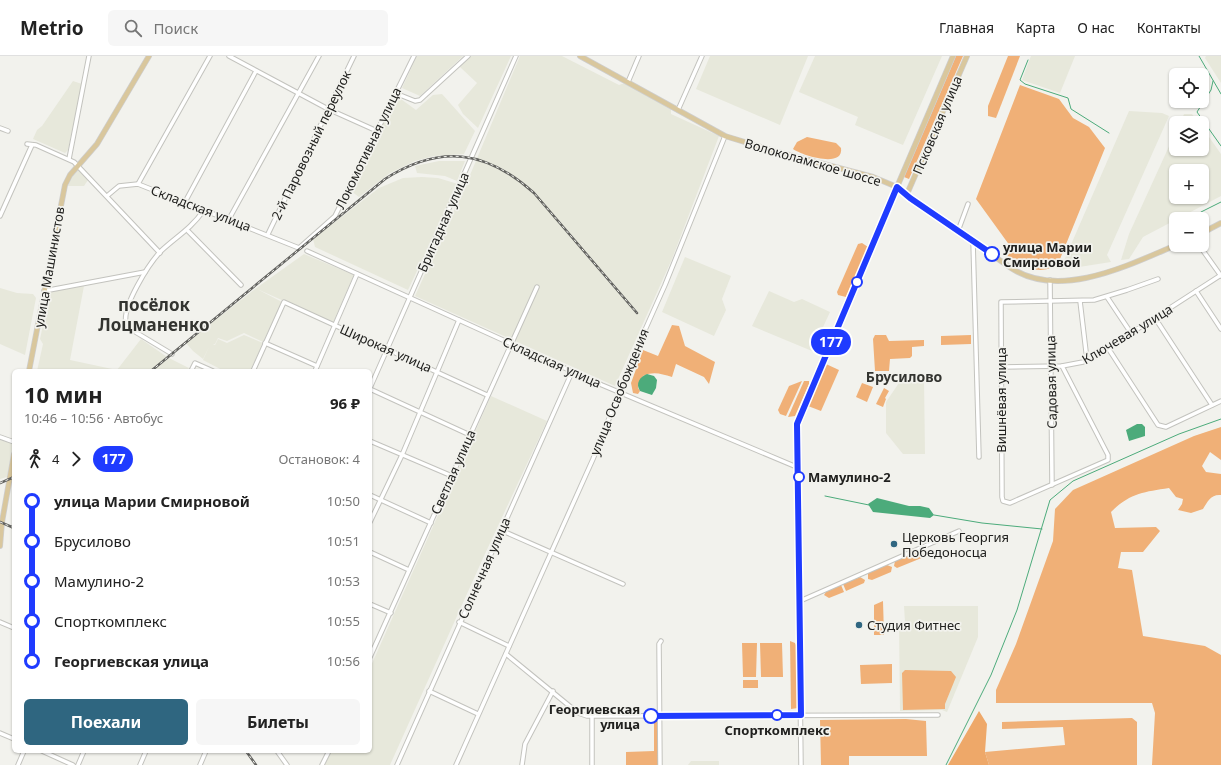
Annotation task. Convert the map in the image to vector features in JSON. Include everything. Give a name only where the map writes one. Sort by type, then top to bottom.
[{"type":"main road","name":"улица Машинистов","points":[[29,369],[63,189],[69,176],[97,144],[149,56]]},
{"type":"main road","name":"Волоколамское шоссе","points":[[580,56],[726,136],[778,152],[873,177],[897,187],[910,198],[1020,273],[1034,278],[1050,280],[1079,278],[1103,274],[1169,248]]},
{"type":"main road","name":"Псковская улица","points":[[897,187],[953,56]]},
{"type":"main road","name":"Псковская улица","points":[[907,194],[967,56]]},
{"type":"main road","points":[[1209,229],[1221,223]]},
{"type":"main road","points":[[0,546],[1,530],[12,466]]},
{"type":"street","points":[[69,159],[89,56]]},
{"type":"street","points":[[138,184],[210,56]]},
{"type":"street","points":[[229,56],[328,110],[377,132]]},
{"type":"street","points":[[229,219],[320,56]]},
{"type":"street","name":"2-й Паровозный переулок","points":[[268,234],[354,56]]},
{"type":"street","name":"Локомотивная улица","points":[[296,246],[299,248],[335,216],[414,56]]},
{"type":"street","points":[[395,93],[415,101],[420,100],[468,56]]},
{"type":"street","name":"Бригадная улица","points":[[372,384],[516,56]]},
{"type":"street","points":[[628,82],[639,56]]},
{"type":"street","points":[[678,110],[702,56]]},
{"type":"street","points":[[185,202],[256,71]]},
{"type":"street","points":[[0,128],[8,131]]},
{"type":"street","name":"улица Освобождения","points":[[456,765],[551,552],[632,359],[665,285],[726,136]]},
{"type":"street","points":[[0,216],[30,145],[36,145],[69,159],[107,196],[160,253]]},
{"type":"street","name":"Складская улица","points":[[107,196],[119,186],[138,184],[296,246]]},
{"type":"street","points":[[801,765],[799,468],[797,433],[799,418],[897,187]]},
{"type":"street","points":[[958,231],[968,204]]},
{"type":"street","points":[[172,354],[127,325],[126,320],[133,294],[145,272],[160,253],[188,231],[204,210]]},
{"type":"street","points":[[188,231],[241,285]]},
{"type":"street","points":[[973,241],[980,457]]},
{"type":"street","name":"Складская улица","points":[[307,251],[619,393],[799,468]]},
{"type":"street","points":[[1204,252],[1221,276]]},
{"type":"street","points":[[44,291],[145,272]]},
{"type":"street","points":[[316,369],[357,274]]},
{"type":"street","name":"Ключевая улица","points":[[1001,366],[1062,366],[1079,364],[1108,348],[1221,276]]},
{"type":"street","points":[[1050,302],[1080,301],[1107,297],[1158,279]]},
{"type":"street","name":"Садовая улица","points":[[1050,280],[1052,485]]},
{"type":"street","name":"Светлая улица","points":[[372,652],[391,613],[487,395],[537,287]]},
{"type":"street","points":[[1196,291],[1221,329]]},
{"type":"street","points":[[1107,297],[1131,333]]},
{"type":"street","points":[[1080,301],[1087,360]]},
{"type":"street","name":"Широкая улица","points":[[265,343],[284,302],[487,395]]},
{"type":"street","name":"Вишнёвая улица","points":[[1050,302],[1001,302],[1003,501],[1010,503],[1052,485]]},
{"type":"street","points":[[1155,318],[1212,405]]},
{"type":"street","points":[[372,518],[402,455],[459,320]]},
{"type":"street","points":[[254,369],[265,343],[317,366]]},
{"type":"street","points":[[1108,348],[1158,425],[1166,427],[1221,401]]},
{"type":"street","points":[[192,369],[195,363],[208,369]]},
{"type":"street","points":[[1052,485],[1108,460],[1108,455],[1062,366]]},
{"type":"street","name":"Солнечная улица","points":[[396,765],[572,372]]},
{"type":"street","points":[[372,390],[470,435]]},
{"type":"street","points":[[0,437],[12,441]]},
{"type":"street","points":[[372,442],[452,476]]},
{"type":"street","points":[[372,497],[431,523]]},
{"type":"street","points":[[800,601],[959,531]]},
{"type":"street","points":[[505,532],[623,584]]},
{"type":"street","points":[[372,553],[409,570]]},
{"type":"street","points":[[372,605],[391,613]]},
{"type":"street","points":[[0,622],[12,627]]},
{"type":"street","points":[[459,622],[509,646]]},
{"type":"street","points":[[660,765],[659,644],[661,641]]},
{"type":"street","points":[[506,654],[554,691],[578,713],[592,716],[938,714]]},
{"type":"street","points":[[429,691],[478,714]]},
{"type":"street","points":[[522,765],[525,744],[554,691]]},
{"type":"street","points":[[592,716],[592,765]]},
{"type":"street","points":[[0,733],[12,738]]},
{"type":"street","points":[[18,765],[23,753]]},
{"type":"street","points":[[46,753],[73,765]]},
{"type":"street","points":[[78,765],[83,753]]},
{"type":"street","points":[[140,765],[145,753]]},
{"type":"street","points":[[200,765],[205,753]]},
{"type":"street","points":[[279,753],[288,765]]},
{"type":"street","points":[[322,765],[328,753]]},
{"type":"shaded area","points":[[417,56],[463,56],[420,96],[402,88]]},
{"type":"shaded area","points":[[471,56],[511,56],[478,128],[463,114],[458,105],[477,83],[460,67]]},
{"type":"shaded area","points":[[520,56],[562,56],[619,85],[625,83],[671,107],[671,114],[719,136],[672,259],[615,386],[415,296],[470,175]]},
{"type":"shaded area","points":[[710,56],[808,56],[780,125],[696,89]]},
{"type":"shaded area","points":[[815,56],[942,56],[903,145],[855,125],[858,117],[799,92]]},
{"type":"shaded area","points":[[956,56],[963,56],[909,179],[904,177]]},
{"type":"shaded area","points":[[1008,56],[1020,56],[996,118],[988,116],[988,106]]},
{"type":"shaded area","points":[[1031,56],[1075,56],[1060,93],[1022,80]]},
{"type":"shaded area","points":[[1206,56],[1221,56],[1221,83],[1205,58]]},
{"type":"shaded area","points":[[73,81],[82,84],[68,150],[65,153],[33,139],[37,130],[42,126]]},
{"type":"shaded area","points":[[1020,85],[1059,99],[1073,118],[1089,127],[1105,148],[1058,264],[1044,270],[1032,269],[1007,256],[1010,246],[976,199]]},
{"type":"shaded area","points":[[442,94],[475,131],[464,154],[434,156],[415,161],[390,173],[359,197],[351,191],[395,99],[398,97],[416,110],[433,95]]},
{"type":"shaded area","points":[[1129,111],[1162,113],[1169,116],[1107,255],[1111,262],[1060,270]]},
{"type":"shaded area","points":[[1184,114],[1192,114],[1194,116],[1183,116]]},
{"type":"shaded area","points":[[807,137],[836,143],[841,148],[840,154],[836,158],[821,159],[797,152],[793,149],[797,142]]},
{"type":"shaded area","points":[[1209,137],[1221,154],[1221,196],[1209,202],[1209,164],[1169,164],[1169,204],[1206,204],[1191,212],[1169,212],[1169,223],[1143,237],[1129,259],[1121,260],[1129,234],[1169,146],[1169,156],[1209,156]]},
{"type":"shaded area","points":[[439,161],[465,161],[457,181],[445,176],[417,173],[415,166]]},
{"type":"shaded area","points":[[77,169],[88,180],[84,186],[68,186],[71,176]]},
{"type":"shaded area","points":[[403,178],[438,178],[458,184],[408,290],[315,247],[313,239],[379,188]]},
{"type":"shaded area","points":[[862,243],[868,247],[846,297],[838,295],[837,292],[858,244]]},
{"type":"shaded area","points":[[304,254],[354,275],[333,323],[257,289],[282,302],[263,342],[244,333],[227,341],[218,338],[215,344],[213,344],[215,345],[218,339],[227,343],[244,335],[263,343],[251,369],[220,369],[203,360],[209,347],[203,359],[186,343],[255,289]]},
{"type":"shaded area","points":[[685,257],[731,276],[722,299],[726,310],[714,336],[662,312]]},
{"type":"shaded area","points":[[84,286],[70,360],[112,369],[37,369],[43,344],[40,339],[50,292]]},
{"type":"shaded area","points":[[0,288],[17,293],[33,294],[36,298],[25,355],[0,344]]},
{"type":"shaded area","points":[[769,291],[794,302],[802,299],[830,312],[812,351],[752,326]]},
{"type":"shaded area","points":[[672,325],[679,326],[685,346],[715,362],[709,384],[704,377],[676,364],[672,377],[654,373],[647,374],[643,376],[638,388],[640,391],[638,394],[633,393],[631,383],[643,350],[658,356]]},
{"type":"shaded area","points":[[875,335],[886,335],[889,341],[924,340],[924,346],[912,347],[912,356],[910,358],[890,359],[889,371],[875,371],[873,339]]},
{"type":"shaded area","points":[[971,335],[971,344],[941,345],[941,336]]},
{"type":"shaded area","points":[[141,339],[167,357],[189,368],[118,369]]},
{"type":"shaded area","points":[[826,364],[839,370],[821,411],[808,406]]},
{"type":"shaded area","points":[[647,374],[654,376],[657,380],[656,388],[652,395],[640,391],[638,385],[642,377]]},
{"type":"shaded area","points":[[924,379],[925,454],[903,454],[886,433],[886,402],[901,380]]},
{"type":"shaded area","points":[[802,381],[786,416],[780,414],[778,410],[789,386]]},
{"type":"shaded area","points":[[804,381],[809,381],[809,384],[795,416],[788,417]]},
{"type":"shaded area","points":[[862,383],[873,387],[867,402],[856,397]]},
{"type":"shaded area","points":[[884,388],[889,391],[885,398],[883,407],[876,404]]},
{"type":"shaded area","points":[[491,396],[547,421],[484,556],[390,765],[325,765],[330,753],[372,753],[372,664]]},
{"type":"shaded area","points":[[1137,424],[1142,424],[1145,427],[1145,436],[1129,441],[1126,430]]},
{"type":"shaded area","points":[[1221,427],[1221,460],[1210,452],[1202,466],[1206,472],[1221,474],[1221,495],[1212,497],[1203,509],[1191,513],[1178,510],[1183,499],[1176,497],[1169,488],[1138,494],[1125,501],[1111,512],[1115,528],[1156,527],[1160,531],[1143,552],[1121,552],[1118,568],[1132,570],[1143,636],[1205,646],[1221,655],[1221,765],[1152,765],[1155,713],[1152,703],[996,703],[996,690],[1016,644],[1053,541],[1055,509],[1073,490],[1194,436]]},
{"type":"shaded area","points":[[0,440],[12,443],[12,453],[7,477],[0,479]]},
{"type":"shaded area","points":[[877,498],[909,506],[929,508],[934,515],[930,518],[873,512],[868,504]]},
{"type":"shaded area","points":[[922,550],[924,557],[897,568],[894,566],[895,561]]},
{"type":"shaded area","points":[[887,565],[892,567],[891,572],[872,580],[868,579],[868,573]]},
{"type":"shaded area","points":[[860,577],[865,580],[864,583],[846,591],[843,584]]},
{"type":"shaded area","points":[[841,585],[844,592],[829,598],[824,595],[826,592]]},
{"type":"shaded area","points":[[883,601],[884,635],[874,635],[874,605]]},
{"type":"shaded area","points":[[904,606],[978,606],[978,637],[947,712],[942,710],[900,711],[899,623],[905,622]]},
{"type":"shaded area","points":[[790,641],[795,643],[797,647],[798,708],[791,709]]},
{"type":"shaded area","points":[[742,643],[757,643],[756,677],[743,677]]},
{"type":"shaded area","points":[[760,643],[782,643],[783,677],[761,677]]},
{"type":"shaded area","points":[[892,664],[892,683],[861,684],[860,665]]},
{"type":"shaded area","points":[[905,670],[951,671],[956,677],[945,704],[945,709],[903,710],[902,673]]},
{"type":"shaded area","points":[[743,680],[758,680],[758,688],[743,688]]},
{"type":"shaded area","points":[[979,711],[987,724],[985,752],[989,765],[948,765]]},
{"type":"shaded area","points":[[1132,718],[1137,722],[1137,765],[989,765],[985,752],[1065,745],[1063,727],[1002,729],[1002,722]]},
{"type":"shaded area","points":[[906,719],[926,721],[927,756],[849,756],[849,765],[821,765],[820,720]]},
{"type":"shaded area","points":[[654,721],[658,721],[659,765],[626,765],[626,752],[654,751]]},
{"type":"shaded area","points":[[691,761],[719,761],[719,765],[688,765]]},
{"type":"waterway","points":[[1199,56],[1221,94]]},
{"type":"waterway","points":[[1028,60],[1020,80],[1025,84],[1068,98],[1071,109],[1109,133]]},
{"type":"waterway","points":[[1213,81],[1211,90],[1197,112],[1221,146]]},
{"type":"waterway","points":[[1201,212],[1221,202]]},
{"type":"waterway","points":[[946,765],[991,675],[1017,610],[1050,500],[1073,481],[1179,434],[1221,419]]},
{"type":"waterway","points":[[825,496],[869,505]]},
{"type":"waterway","points":[[934,515],[982,523],[1042,529]]},
{"type":"railway","points":[[153,369],[385,179],[405,168],[425,160],[444,157],[462,157],[480,160],[498,168],[516,179],[534,193],[637,313]]},
{"type":"railway","points":[[0,483],[12,478]]},
{"type":"railway","points":[[0,522],[12,527]]},
{"type":"railway","points":[[247,753],[256,765]]},
{"type":"bus line","name":"177","points":[[651,716],[801,715],[799,460],[797,424],[803,406],[874,244],[897,187],[910,198],[992,254]]},
{"type":"place","name":"улица Марии Смирновой","points":[[992,254]]},
{"type":"place","name":"Мамулино-2","points":[[799,477]]},
{"type":"place","name":"Церковь Георгия Победоносца","points":[[894,544]]},
{"type":"place","name":"Студия Фитнес","points":[[859,625]]},
{"type":"place","name":"Спорткомплекс","points":[[777,715]]},
{"type":"place","name":"Георгиевская улица","points":[[651,716]]},
{"type":"district","name":"посёлок Лоцманенко","points":[[154,314]]},
{"type":"district","name":"Брусилово","points":[[904,376]]}]
